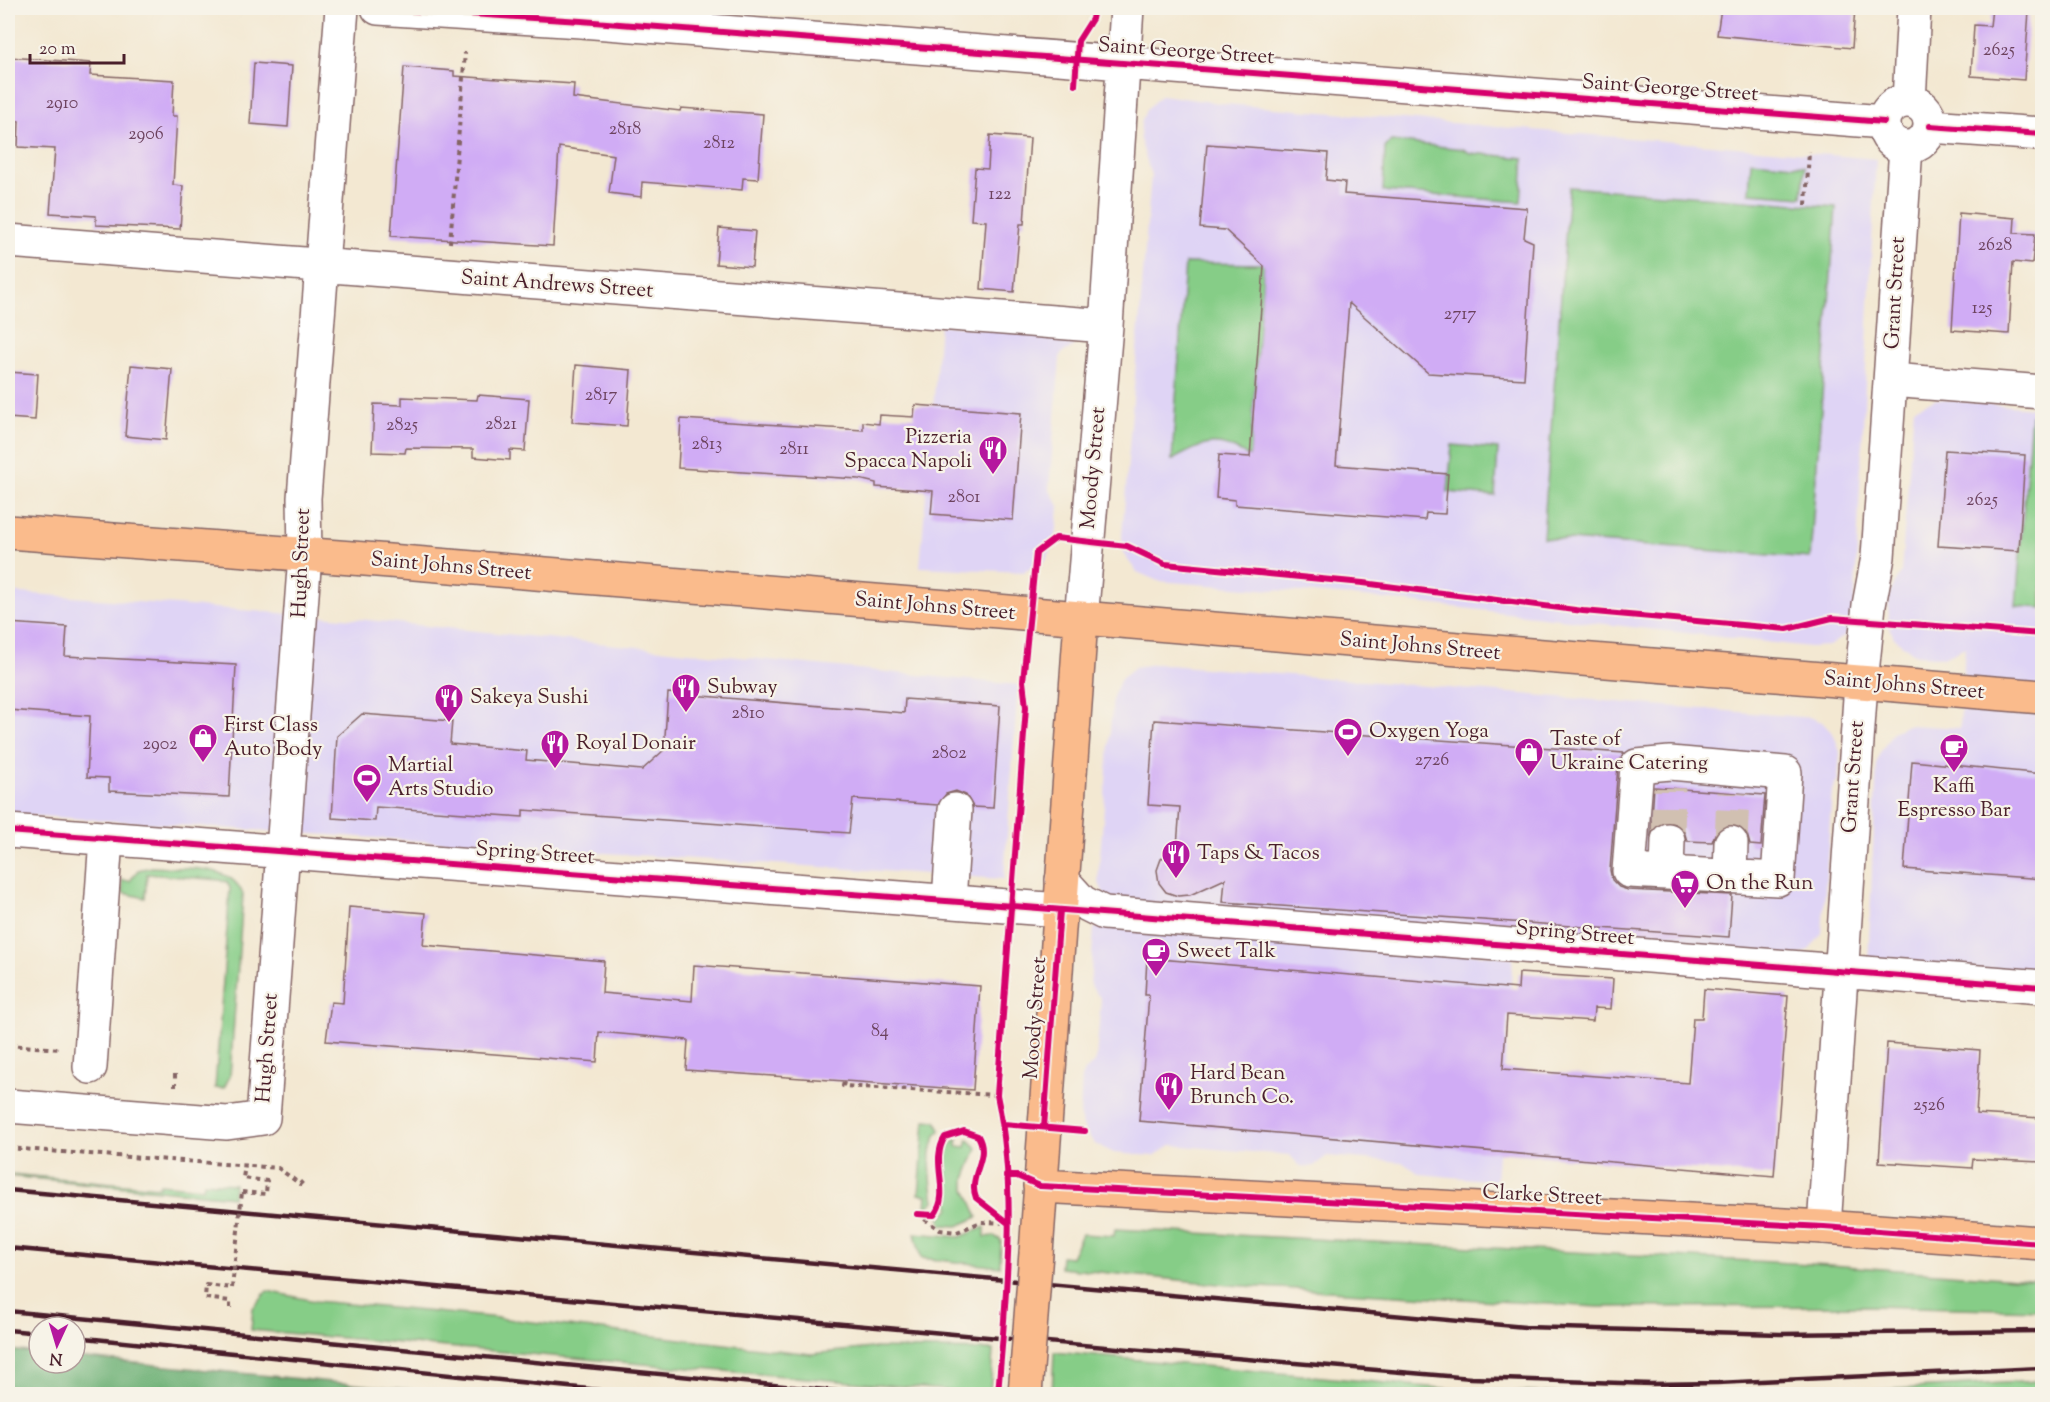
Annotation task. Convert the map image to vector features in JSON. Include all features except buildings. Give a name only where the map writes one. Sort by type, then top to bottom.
[{"type":"main road","name":"Saint Johns Street","points":[[8,532],[2043,697]]},
{"type":"main road","name":"Moody Street","points":[[1025,1395],[1081,620]]},
{"type":"main road","name":"Clarke Street","points":[[1040,1186],[1824,1227],[2043,1243]]},
{"type":"street","name":"Hugh Street","points":[[8,1106],[227,1123],[263,1118],[304,555],[304,498],[342,8]]},
{"type":"street","name":"Saint George Street","points":[[378,8],[581,21],[1884,122]]},
{"type":"street","name":"Moody Street","points":[[1081,620],[1106,326],[1127,8]]},
{"type":"street","points":[[1909,101],[1914,8]]},
{"type":"street","points":[[1909,101],[1927,112],[1930,126],[1925,139],[1913,147],[1905,147],[1892,142],[1887,136],[1884,122],[1895,105],[1909,101]]},
{"type":"street","points":[[1930,126],[2043,134]]},
{"type":"street","name":"Grant Street","points":[[1824,1227],[1861,683],[1869,604],[1878,557],[1905,147]]},
{"type":"street","name":"Saint Andrews Street","points":[[8,241],[1106,326]]},
{"type":"street","points":[[1891,380],[2043,392]]},
{"type":"street","points":[[1637,766],[1669,776],[1734,781],[1785,773],[1778,879],[1730,876],[1629,871],[1637,766]]},
{"type":"street","points":[[949,901],[955,810]]},
{"type":"street","name":"Spring Street","points":[[8,831],[949,901],[1061,895],[1083,902],[1104,913],[2043,987]]},
{"type":"street","points":[[90,1068],[106,838]]},
{"type":"street","points":[[1667,873],[1668,840]]},
{"type":"street","points":[[1730,876],[1731,843]]},
{"type":"path","points":[[450,246],[465,52]]},
{"type":"path","points":[[1806,205],[1809,151]]},
{"type":"path","points":[[8,1045],[63,1049],[64,1038]]},
{"type":"path","points":[[844,1082],[843,1086],[997,1095]]},
{"type":"path","points":[[998,1084],[999,1105]]},
{"type":"path","points":[[8,1148],[182,1163],[278,1168],[300,1184],[304,1179]]},
{"type":"path","points":[[230,1308],[230,1301],[205,1298],[206,1285],[232,1288],[242,1192],[266,1194],[267,1181],[243,1178],[245,1165]]},
{"type":"path","points":[[1008,1211],[1009,1232]]},
{"type":"path","points":[[917,1214],[940,1230],[957,1232],[981,1222],[1008,1223]]},
{"type":"shaded area","points":[[1161,95],[1226,104],[1876,159],[1854,611],[1853,619],[1844,636],[1829,646],[1810,647],[1365,597],[1158,581],[1137,572],[1124,555],[1122,536],[1151,175],[1140,139],[1141,123],[1146,110]]},
{"type":"shaded area","points":[[940,325],[1077,336],[1073,347],[1062,353],[1060,358],[1049,489],[1059,506],[1056,538],[1046,560],[1024,572],[920,567]]},
{"type":"shaded area","points":[[1936,399],[2042,409],[2042,978],[1868,964],[1877,762],[1880,753],[1893,732],[1907,725],[1960,728],[1965,647],[1944,657],[1914,654],[1894,638],[1888,623],[1889,595],[1901,573],[1914,408]]},
{"type":"shaded area","points":[[8,592],[357,619],[1018,685],[1004,879],[8,814]]},
{"type":"shaded area","points":[[1156,664],[1812,718],[1822,722],[1834,735],[1840,752],[1838,779],[1832,791],[1822,933],[1810,949],[1795,957],[1115,903],[1105,896],[1098,881],[1113,696],[1121,679],[1135,667]]},
{"type":"shaded area","points":[[1098,926],[1513,957],[1496,1181],[1420,1174],[1402,1162],[1327,1156],[1314,1166],[1306,1167],[1299,1166],[1290,1155],[1171,1145],[1154,1156],[1114,1153],[1095,1144],[1085,1131],[1080,1117],[1082,1075],[1096,1060],[1101,999],[1090,985],[1094,929]]},
{"type":"green space","points":[[1391,141],[1463,149],[1470,153],[1524,158],[1521,202],[1383,191],[1385,148]]},
{"type":"green space","points":[[1751,161],[1805,166],[1802,197],[1749,193]]},
{"type":"green space","points":[[1569,187],[1836,207],[1810,558],[1543,538]]},
{"type":"green space","points":[[1185,263],[1264,264],[1250,457],[1228,446],[1211,444],[1194,449],[1172,460]]},
{"type":"green space","points":[[2031,416],[2042,417],[2042,608],[2016,606]]},
{"type":"green space","points":[[1452,445],[1498,449],[1495,496],[1448,492]]},
{"type":"green space","points":[[152,867],[204,869],[217,872],[237,884],[243,895],[230,1076],[224,1088],[215,1088],[230,888],[227,882],[220,880],[147,874],[145,898],[123,893],[122,880],[130,881],[138,870]]},
{"type":"green space","points":[[925,1120],[936,1121],[940,1130],[935,1137],[931,1155],[934,1201],[926,1209],[927,1195],[919,1194]]},
{"type":"green space","points":[[958,1138],[957,1146],[966,1147],[968,1139],[977,1148],[965,1179],[965,1187],[978,1217],[958,1226],[942,1225],[940,1219],[950,1208],[946,1175],[947,1147]]},
{"type":"green space","points":[[8,1174],[159,1187],[160,1184],[203,1188],[204,1182],[234,1184],[233,1197],[8,1176]]},
{"type":"green space","points":[[985,1227],[985,1237],[994,1236],[1001,1240],[1000,1267],[921,1258],[915,1233],[960,1237]]},
{"type":"green space","points":[[1115,1229],[1830,1265],[2042,1281],[2042,1310],[1869,1306],[1598,1307],[1228,1285],[1060,1268],[1061,1256],[1071,1257],[1082,1234],[1114,1236]]},
{"type":"green space","points":[[267,1291],[315,1301],[489,1317],[811,1354],[872,1348],[993,1350],[990,1394],[251,1330],[253,1308]]},
{"type":"green space","points":[[8,1350],[27,1352],[27,1375],[87,1375],[87,1358],[455,1394],[8,1394]]},
{"type":"green space","points":[[1054,1352],[1461,1390],[1577,1394],[1052,1394]]},
{"type":"green space","points":[[2042,1381],[2042,1394],[1810,1394]]},
{"type":"tunnel","points":[[1668,840],[1669,788]]},
{"type":"tunnel","points":[[1731,843],[1733,793]]},
{"type":"railway","points":[[8,1190],[1525,1327],[1780,1334],[2042,1331]]},
{"type":"railway","points":[[8,1248],[976,1336],[1471,1378],[1651,1384],[1717,1383],[2042,1368]]},
{"type":"railway","points":[[8,1311],[867,1394]]},
{"type":"railway","points":[[8,1330],[27,1332]]},
{"type":"railway","points":[[87,1338],[638,1394]]},
{"type":"cycle path","points":[[378,8],[581,21],[1884,122]]},
{"type":"cycle path","points":[[1075,85],[1078,41],[1092,19],[1094,8]]},
{"type":"cycle path","points":[[1930,126],[2042,134]]},
{"type":"cycle path","points":[[998,1394],[1007,1282],[1009,1207],[1007,1169],[997,1095],[1026,707],[1023,681],[1036,553],[1056,538],[1127,546],[1165,564],[1363,583],[1583,611],[1787,629],[1832,618],[2042,634]]},
{"type":"cycle path","points":[[8,831],[1013,906],[2042,987]]},
{"type":"cycle path","points":[[1044,1127],[1060,910]]},
{"type":"cycle path","points":[[1003,1124],[1085,1131]]},
{"type":"cycle path","points":[[917,1214],[934,1215],[941,1197],[939,1167],[941,1147],[945,1137],[964,1131],[978,1136],[981,1144],[981,1159],[974,1182],[976,1198],[1008,1223]]},
{"type":"cycle path","points":[[1006,1176],[1017,1176],[1040,1186],[1824,1227],[2042,1243]]},
{"type":"place","name":"Pizzeria Spacca Napoli","points":[[993,476]]},
{"type":"place","name":"Subway","points":[[686,714]]},
{"type":"place","name":"Sakeya Sushi","points":[[449,724]]},
{"type":"place","name":"Oxygen Yoga","points":[[1348,758]]},
{"type":"place","name":"First Class Auto Body","points":[[203,764]]},
{"type":"place","name":"Royal Donair","points":[[555,770]]},
{"type":"place","name":"Kaffi Espresso Bar","points":[[1954,774]]},
{"type":"place","name":"Taste of Ukraine Catering","points":[[1529,778]]},
{"type":"place","name":"Martial Arts Studio","points":[[367,804]]},
{"type":"place","name":"Taps & Tacos","points":[[1176,880]]},
{"type":"place","name":"On the Run","points":[[1685,910]]},
{"type":"place","name":"Sweet Talk","points":[[1156,978]]},
{"type":"place","name":"Hard Bean Brunch Co.","points":[[1169,1112]]}]
